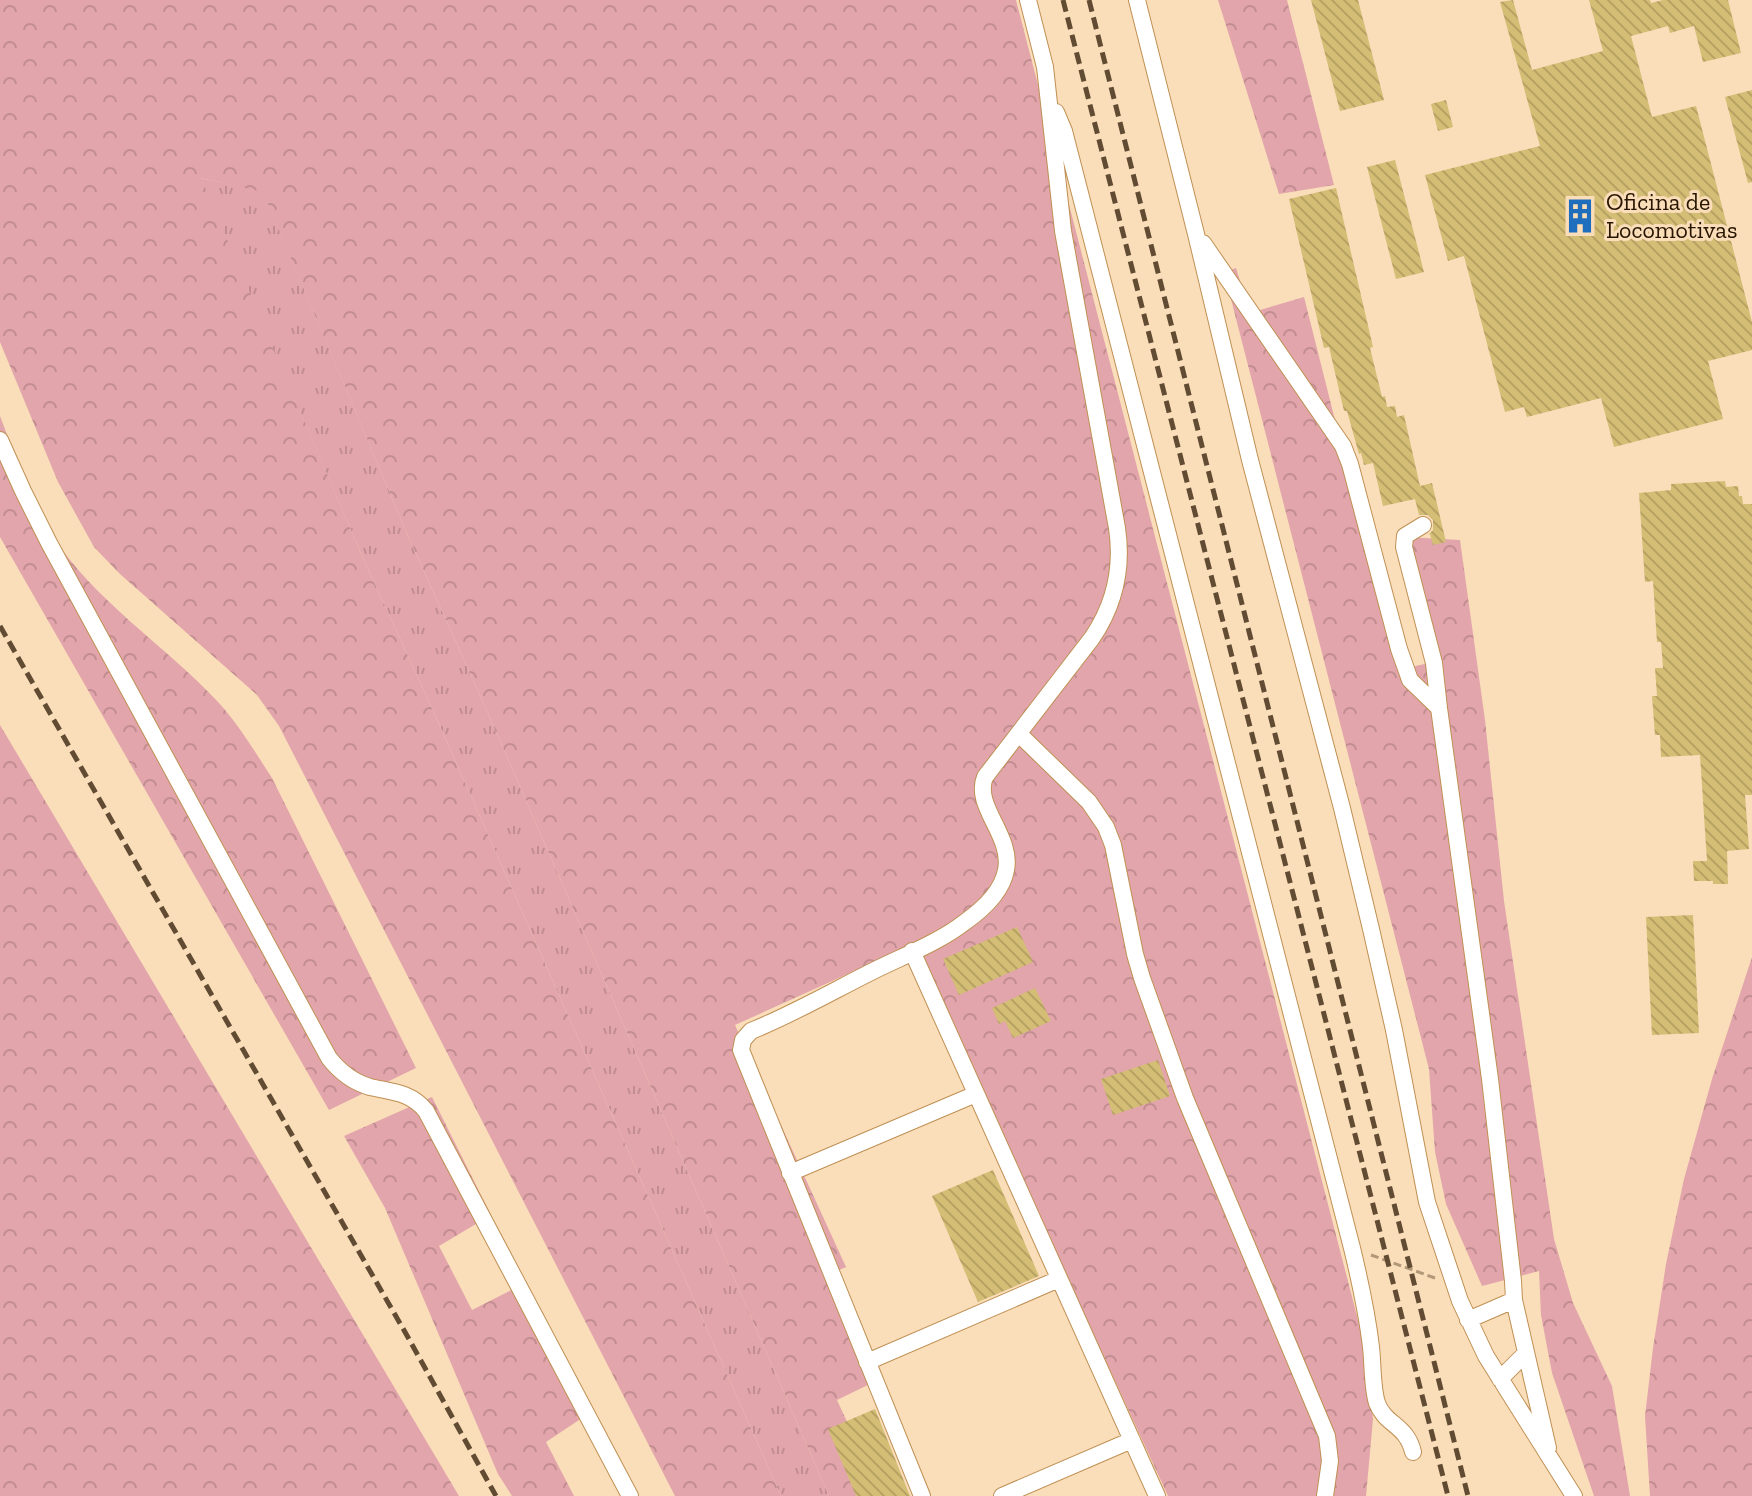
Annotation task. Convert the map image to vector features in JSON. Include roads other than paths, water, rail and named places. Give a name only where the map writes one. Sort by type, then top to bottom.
[{"type":"street","points":[[922,1496],[741,1050],[743,1040],[751,1031],[912,951],[966,922],[980,910],[1001,884],[1007,866],[1006,847],[984,800],[982,789],[985,777],[1102,623],[1115,590],[1119,564],[1117,528],[1061,216],[1045,67],[1028,0]]},
{"type":"street","points":[[1137,0],[1250,460],[1342,808],[1394,1030],[1427,1202],[1468,1320],[1486,1356],[1574,1496]]},
{"type":"street","points":[[1050,105],[1059,116],[1064,131],[1352,1248],[1368,1322],[1377,1402],[1384,1416],[1407,1435],[1413,1452]]},
{"type":"street","points":[[1196,234],[1343,446],[1410,680],[1439,708]]},
{"type":"street","points":[[0,440],[40,526],[329,1058],[354,1081],[404,1094],[426,1111],[630,1496]]},
{"type":"street","points":[[1423,525],[1405,536],[1404,547],[1434,663],[1490,1079],[1514,1300],[1551,1462]]},
{"type":"street","points":[[1019,734],[1089,802],[1110,836],[1135,954],[1167,1049],[1327,1436],[1330,1461],[1325,1496]]},
{"type":"street","points":[[912,951],[1157,1496]]},
{"type":"street","points":[[790,1173],[976,1094]]},
{"type":"street","points":[[867,1362],[1059,1279]]},
{"type":"street","points":[[1468,1320],[1514,1300]]},
{"type":"street","points":[[1500,1379],[1526,1353]]},
{"type":"street","points":[[1002,1496],[1132,1440]]},
{"type":"railway","points":[[1063,0],[1448,1496]]},
{"type":"railway","points":[[1089,0],[1468,1496]]},
{"type":"railway","points":[[0,626],[496,1496]]},
{"type":"place","name":"Oficina de Locomotivas","points":[[1580,216]]}]
